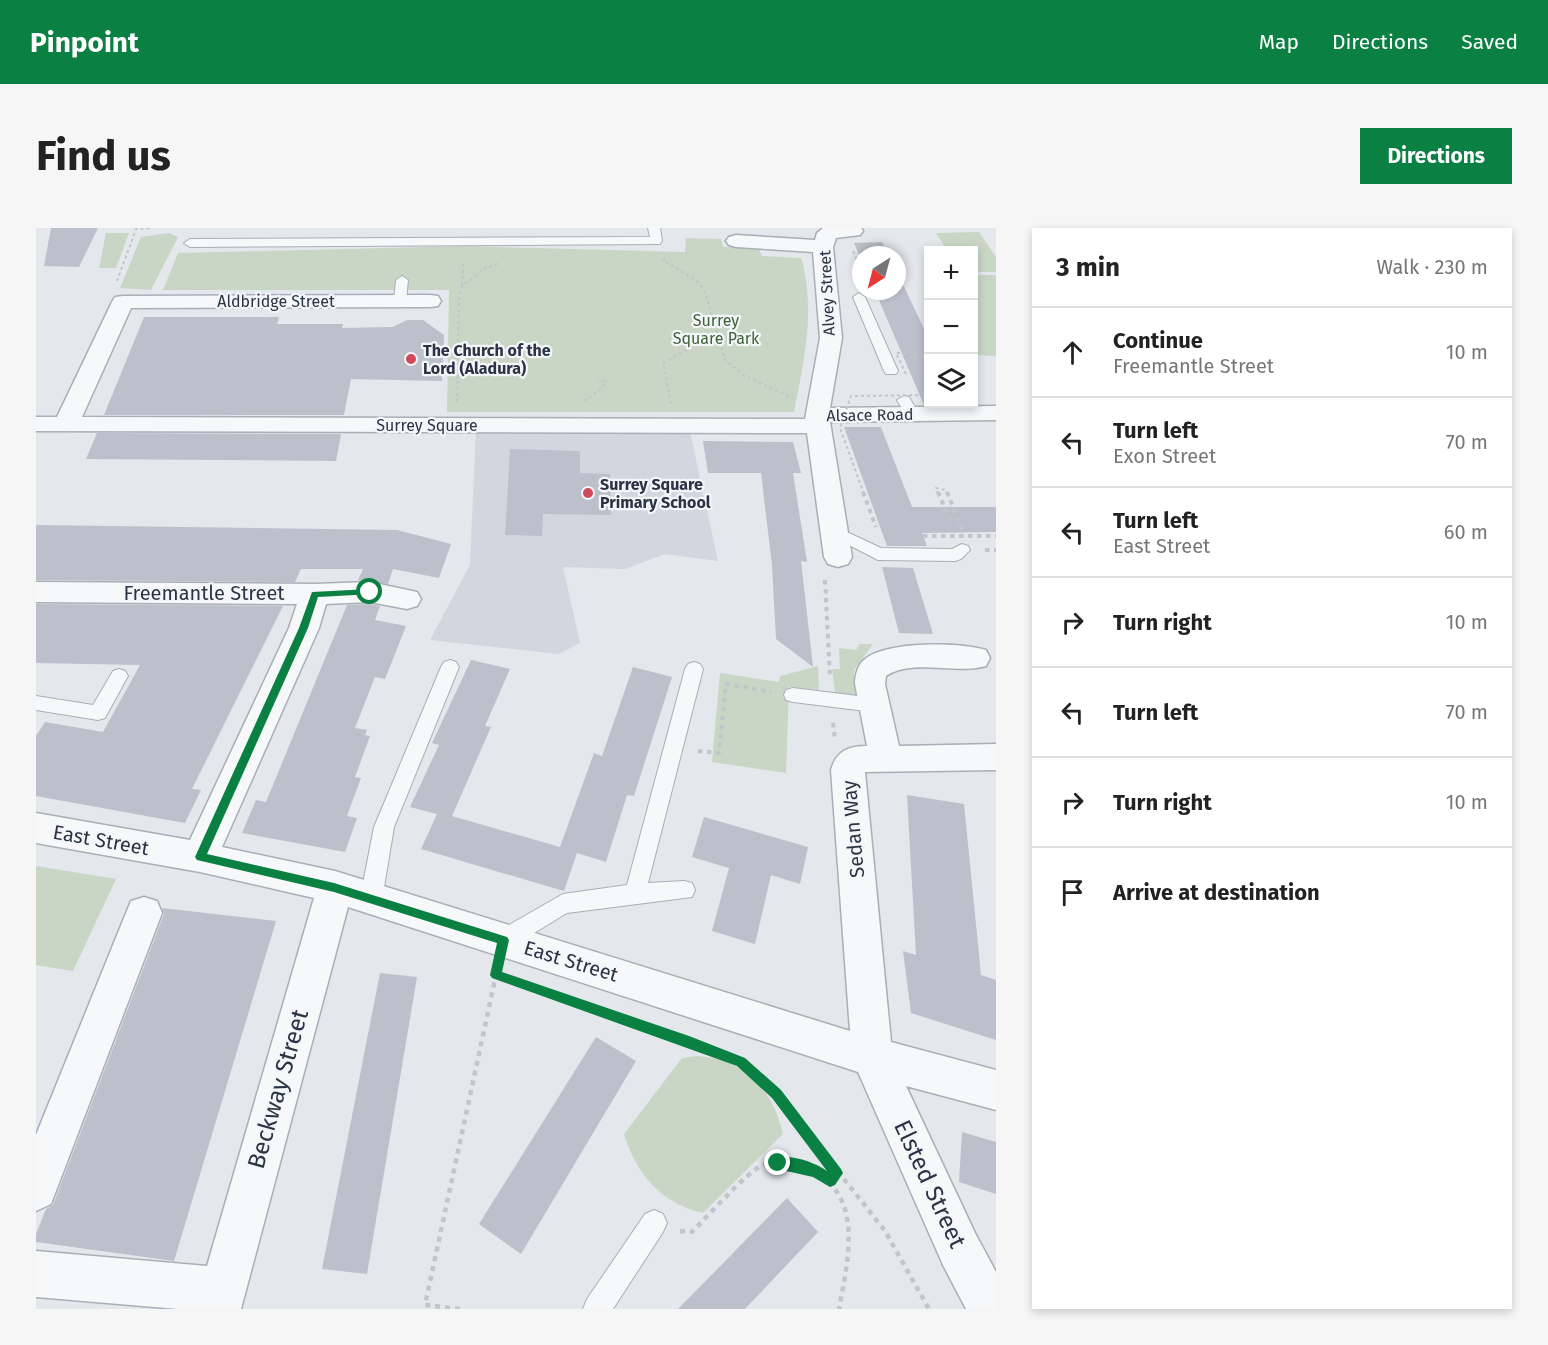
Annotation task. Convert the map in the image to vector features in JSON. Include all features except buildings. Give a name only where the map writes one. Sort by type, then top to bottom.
[{"type":"street","name":"Alvey Street","points":[[833,557],[817,421],[831,338],[823,247],[827,233],[853,231]]},
{"type":"street","points":[[736,241],[823,247]]},
{"type":"street","name":"Aldbridge Street","points":[[123,302],[401,290],[430,301]]},
{"type":"street","points":[[66,424],[123,302]]},
{"type":"street","name":"Alsace Road","points":[[817,421],[908,407],[996,413]]},
{"type":"street","name":"Surrey Square","points":[[36,424],[676,425],[817,421]]},
{"type":"street","name":"Freemantle Street","points":[[36,592],[315,594],[370,592],[407,599]]},
{"type":"street","points":[[200,857],[304,628],[315,594]]},
{"type":"street","points":[[975,657],[892,659],[876,666],[870,675],[874,705],[886,759],[996,757]]},
{"type":"street","name":"Sedan Way","points":[[872,1057],[848,770],[849,765],[855,759],[886,759]]},
{"type":"street","name":"East Street","points":[[36,828],[200,857],[353,893],[500,957],[996,1090]]},
{"type":"street","name":"Beckway Street","points":[[36,1274],[220,1300],[353,893]]},
{"type":"street","points":[[36,1189],[144,913]]},
{"type":"street","name":"Elsted Street","points":[[872,1057],[959,1249],[991,1309]]},
{"type":"lane","points":[[190,243],[656,241],[654,228]]},
{"type":"lane","points":[[860,300],[891,371]]},
{"type":"lane","points":[[833,557],[849,538],[878,554],[955,555],[963,543]]},
{"type":"lane","points":[[353,893],[384,827],[450,667]]},
{"type":"lane","points":[[636,893],[694,669]]},
{"type":"lane","points":[[36,703],[98,712],[119,675]]},
{"type":"lane","points":[[793,695],[874,705]]},
{"type":"lane","points":[[500,957],[563,904],[636,893],[684,890]]},
{"type":"lane","points":[[597,1309],[654,1223]]},
{"type":"path","points":[[123,302],[114,291],[136,229],[152,228]]},
{"type":"path","points":[[656,241],[668,252],[663,260],[697,281],[705,292],[725,360],[735,369],[761,384],[793,398],[792,405]]},
{"type":"path","points":[[457,407],[459,300],[462,286],[484,269],[501,262]]},
{"type":"path","points":[[430,301],[459,300]]},
{"type":"path","points":[[676,425],[663,363],[690,348],[718,342]]},
{"type":"path","points":[[906,374],[896,353],[924,354]]},
{"type":"path","points":[[910,357],[924,355]]},
{"type":"path","points":[[576,404],[594,395],[606,381],[599,382]]},
{"type":"path","points":[[876,527],[840,428],[851,396],[924,395]]},
{"type":"path","points":[[951,525],[936,488],[945,490],[963,543]]},
{"type":"path","points":[[923,536],[963,543],[996,536]]},
{"type":"path","points":[[830,700],[833,557]]},
{"type":"path","points":[[673,748],[719,753],[726,684],[793,695]]},
{"type":"path","points":[[460,1309],[425,1305],[500,957],[741,1062],[777,1094],[885,1231],[929,1309]]},
{"type":"path","points":[[654,1223],[671,1231],[692,1232],[759,1166],[778,1163],[817,1172],[830,1181],[843,1199],[850,1232],[839,1309]]},
{"type":"path","points":[[830,1181],[837,1173]]},
{"type":"shaded area","name":"Surrey Square Primary School","points":[[476,431],[690,432],[718,561],[665,554],[625,569],[563,567],[580,643],[559,654],[430,640],[470,565]]},
{"type":"green space","points":[[979,232],[996,257],[996,272],[978,272],[978,246],[944,246],[936,233]]},
{"type":"green space","points":[[106,233],[129,233],[116,268],[99,268]]},
{"type":"green space","points":[[169,233],[178,237],[151,290],[120,288],[141,237]]},
{"type":"green space","name":"Surrey Square Park","points":[[686,238],[721,239],[723,247],[758,247],[762,256],[801,258],[808,296],[808,316],[805,354],[794,412],[447,412],[449,290],[163,290],[178,253],[465,246],[685,252]]},
{"type":"green space","points":[[978,275],[996,275],[996,356],[978,355]]},
{"type":"green space","points":[[860,644],[873,644],[854,670],[857,700],[836,698],[832,669],[840,669],[839,648],[856,650]]},
{"type":"green space","points":[[818,666],[819,690],[789,687],[786,773],[712,762],[720,673],[779,682],[780,676]]},
{"type":"green space","points":[[36,866],[116,879],[73,971],[36,965]]},
{"type":"green space","points":[[696,1056],[729,1063],[754,1079],[772,1103],[783,1134],[703,1213],[675,1202],[653,1185],[636,1162],[624,1134],[682,1058]]},
{"type":"place","name":"The Church of the Lord (Aladura)","points":[[411,359]]},
{"type":"place","name":"Surrey Square Primary School","points":[[588,493]]},
{"type":"route","points":[[370,592],[315,594],[304,628],[200,857],[334,888],[503,940],[496,975],[689,1041],[741,1062],[777,1094],[837,1173],[830,1181],[817,1172],[778,1163]]}]
